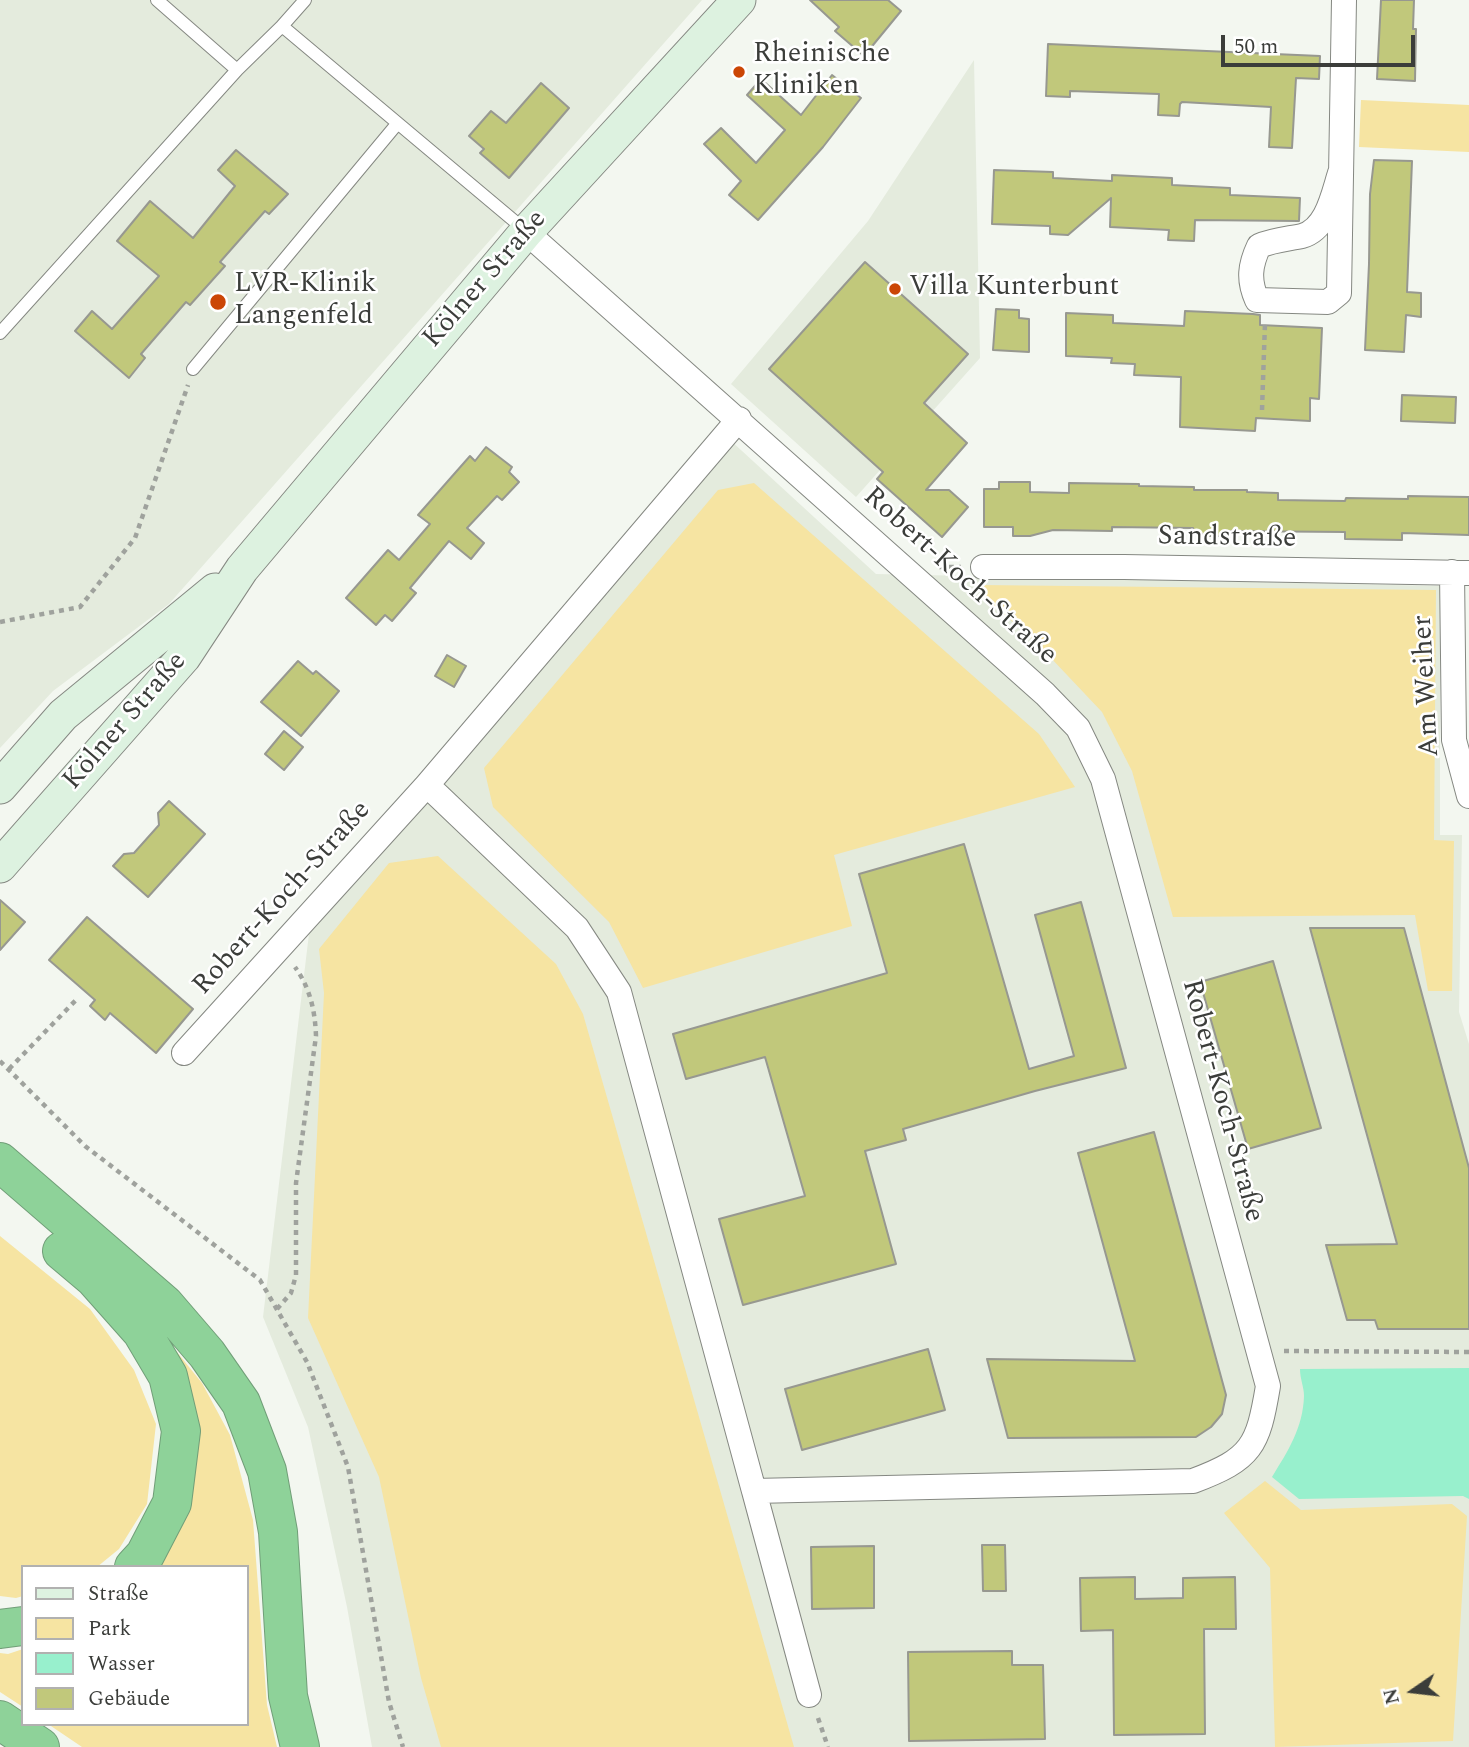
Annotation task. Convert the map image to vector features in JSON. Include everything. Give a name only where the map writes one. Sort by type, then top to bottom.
[{"type":"highway","points":[[0,1162],[164,1304],[208,1354],[241,1403],[267,1471],[278,1532],[288,1696],[300,1747]]},
{"type":"highway","points":[[0,1197],[94,1278],[142,1332],[168,1376],[181,1432],[172,1503],[145,1555],[136,1565]]},
{"type":"highway","points":[[0,1629],[21,1626]]},
{"type":"highway","points":[[0,1720],[40,1747]]},
{"type":"main road","name":"Kölner Straße","points":[[0,866],[184,657],[242,569],[526,232],[739,0]]},
{"type":"main road","name":"Kölner Straße","points":[[0,787],[63,715],[242,569]]},
{"type":"street","points":[[1340,173],[1327,213],[1319,224],[1305,235],[1275,240],[1259,246],[1251,262],[1251,285],[1257,299],[1328,302],[1339,293],[1344,0]]},
{"type":"street","name":"Robert-Koch-Straße","points":[[526,232],[739,419],[1045,694],[1078,728],[1103,779],[1268,1386],[1262,1421],[1251,1448],[1224,1469],[1193,1481],[754,1491]]},
{"type":"street","name":"Robert-Koch-Straße","points":[[184,1052],[427,785],[739,419]]},
{"type":"street","name":"Sandstraße","points":[[983,567],[1460,572]]},
{"type":"street","name":"Am Weiher","points":[[1460,572],[1454,740],[1469,796]]},
{"type":"street","points":[[427,785],[577,928],[620,992],[809,1695]]},
{"type":"lane","points":[[157,0],[237,70]]},
{"type":"lane","points":[[0,333],[237,70],[305,0]]},
{"type":"lane","points":[[282,26],[526,232]]},
{"type":"lane","points":[[194,369],[397,124]]},
{"type":"path","points":[[1262,410],[1266,300]]},
{"type":"path","points":[[0,622],[80,607],[135,538],[194,369]]},
{"type":"path","points":[[277,1309],[291,1293],[296,1275],[296,1182],[316,1036],[315,1017],[306,984],[280,946]]},
{"type":"path","points":[[9,1069],[76,1000]]},
{"type":"path","points":[[1260,1351],[1469,1352]]},
{"type":"path","points":[[809,1695],[828,1747]]},
{"type":"shaded area","name":"LVR-Klinik Langenfeld","points":[[0,0],[702,0],[169,604],[53,691],[0,748]]},
{"type":"shaded area","name":"Villa Kunterbunt","points":[[974,60],[980,358],[856,497],[731,384],[868,221]]},
{"type":"shaded area","points":[[717,428],[876,574],[1440,586],[1440,835],[1462,835],[1459,1012],[1469,1044],[1469,1747],[372,1747],[347,1607],[308,1427],[263,1317],[311,917]]},
{"type":"green space","points":[[1361,100],[1469,105],[1469,152],[1359,147]]},
{"type":"green space","points":[[754,483],[1039,734],[1075,787],[834,855],[852,926],[643,988],[609,922],[493,807],[484,768],[718,490]]},
{"type":"green space","points":[[981,585],[1436,590],[1434,840],[1454,841],[1452,991],[1428,991],[1415,915],[1173,917],[1132,771],[1102,712],[1033,639],[980,594]]},
{"type":"green space","points":[[438,856],[556,964],[583,1014],[794,1747],[441,1747],[421,1678],[379,1477],[308,1318],[324,993],[319,949],[389,863]]},
{"type":"green space","points":[[0,1236],[90,1309],[134,1370],[156,1424],[147,1504],[119,1549],[99,1565],[21,1565],[21,1597],[0,1596]]},
{"type":"green space","points":[[172,1346],[202,1383],[230,1435],[253,1520],[267,1705],[277,1747],[82,1747],[51,1726],[248,1726],[248,1565],[160,1565],[188,1515],[196,1442]]},
{"type":"green space","points":[[1265,1481],[1301,1510],[1452,1504],[1467,1516],[1453,1741],[1275,1747],[1270,1568],[1224,1513]]},
{"type":"green space","points":[[21,1650],[21,1706],[0,1692],[0,1653],[8,1654]]},
{"type":"water","points":[[1469,1368],[1469,1499],[1463,1496],[1299,1499],[1272,1477],[1289,1448],[1301,1418],[1304,1396],[1300,1369]]},
{"type":"building","points":[[810,0],[888,0],[901,11],[864,56],[835,31],[839,27]]},
{"type":"building","points":[[1381,0],[1414,0],[1415,81],[1377,79]]},
{"type":"building","points":[[1048,44],[1320,56],[1319,79],[1296,78],[1292,148],[1269,147],[1271,107],[1182,102],[1179,116],[1158,115],[1159,94],[1070,91],[1070,97],[1046,96]]},
{"type":"building","points":[[832,75],[861,98],[823,147],[758,220],[729,195],[741,181],[704,144],[721,128],[756,163],[785,130],[747,95],[761,79],[801,115]]},
{"type":"building","points":[[541,83],[569,108],[509,178],[480,153],[484,149],[469,136],[491,111],[506,123]]},
{"type":"building","name":"LVR-Klinik Langenfeld","points":[[236,150],[288,194],[269,214],[265,211],[220,262],[225,266],[190,305],[186,302],[141,354],[145,358],[129,378],[75,331],[92,311],[112,329],[159,276],[117,241],[150,201],[193,238],[235,186],[218,170]]},
{"type":"building","points":[[1374,160],[1412,161],[1407,292],[1421,293],[1421,317],[1406,315],[1404,352],[1365,350],[1370,194]]},
{"type":"building","points":[[994,170],[1053,172],[1053,178],[1112,181],[1112,175],[1172,178],[1172,185],[1230,188],[1230,195],[1300,198],[1299,221],[1195,220],[1194,241],[1168,240],[1169,230],[1110,227],[1111,198],[1068,235],[1050,234],[1050,226],[992,224]]},
{"type":"building","points":[[865,262],[968,354],[924,403],[967,443],[926,490],[949,490],[968,507],[942,537],[877,479],[883,472],[769,369]]},
{"type":"building","points":[[996,309],[1019,310],[1019,318],[1029,319],[1029,352],[993,350]]},
{"type":"building","points":[[1185,311],[1253,314],[1260,315],[1260,325],[1322,328],[1319,399],[1310,398],[1310,421],[1256,418],[1255,431],[1180,427],[1181,377],[1134,375],[1135,364],[1111,363],[1112,358],[1066,356],[1066,313],[1113,315],[1113,323],[1184,326]]},
{"type":"building","points":[[1402,395],[1456,397],[1455,423],[1401,421]]},
{"type":"building","points":[[486,447],[512,467],[509,472],[519,482],[502,500],[497,496],[467,528],[484,543],[471,559],[449,541],[410,588],[416,593],[392,621],[385,615],[376,625],[346,598],[388,550],[399,560],[430,524],[418,515],[470,456],[475,461]]},
{"type":"building","points":[[999,482],[1030,482],[1030,492],[1069,493],[1069,483],[1247,490],[1278,493],[1278,500],[1469,497],[1469,535],[1402,533],[1402,540],[1345,539],[1345,532],[1227,531],[1227,536],[1205,536],[1194,534],[1193,528],[1112,527],[1112,531],[1053,530],[1030,536],[1013,536],[1013,527],[984,527],[984,489],[999,489]]},
{"type":"building","points":[[447,655],[466,666],[454,687],[435,676]]},
{"type":"building","points":[[298,661],[313,674],[316,671],[339,691],[301,736],[261,702]]},
{"type":"building","points":[[284,731],[303,747],[284,770],[265,754]]},
{"type":"building","points":[[169,801],[205,834],[148,897],[113,866],[124,854],[134,853],[159,825],[158,813]]},
{"type":"building","points":[[964,844],[1029,1069],[1074,1056],[1035,915],[1081,902],[1126,1068],[903,1129],[906,1140],[865,1151],[896,1264],[743,1305],[719,1219],[805,1196],[765,1057],[686,1079],[673,1034],[887,973],[859,874]]},
{"type":"building","points":[[0,900],[25,922],[0,950]]},
{"type":"building","points":[[87,917],[193,1009],[156,1053],[110,1013],[105,1020],[90,1006],[95,1000],[49,960]]},
{"type":"building","points":[[1310,928],[1404,928],[1469,1168],[1469,1329],[1378,1329],[1375,1320],[1347,1320],[1326,1245],[1397,1244]]},
{"type":"building","points":[[1273,961],[1321,1128],[1248,1149],[1200,982]]},
{"type":"building","points":[[1154,1132],[1226,1395],[1222,1414],[1211,1427],[1196,1437],[1008,1438],[987,1359],[1135,1361],[1078,1153]]},
{"type":"building","points":[[928,1349],[945,1410],[802,1450],[785,1389]]},
{"type":"building","points":[[982,1545],[1005,1545],[1006,1591],[983,1591]]},
{"type":"building","points":[[874,1546],[874,1608],[812,1609],[811,1547]]},
{"type":"building","points":[[1135,1577],[1135,1599],[1183,1598],[1183,1578],[1235,1577],[1236,1629],[1204,1629],[1205,1734],[1114,1735],[1113,1630],[1081,1631],[1080,1578]]},
{"type":"building","points":[[1012,1651],[1012,1665],[1043,1665],[1045,1739],[909,1741],[908,1652]]},
{"type":"place","name":"Rheinische Kliniken","points":[[739,72]]},
{"type":"place","name":"Villa Kunterbunt","points":[[895,289]]},
{"type":"place","name":"LVR-Klinik Langenfeld","points":[[218,302]]}]
